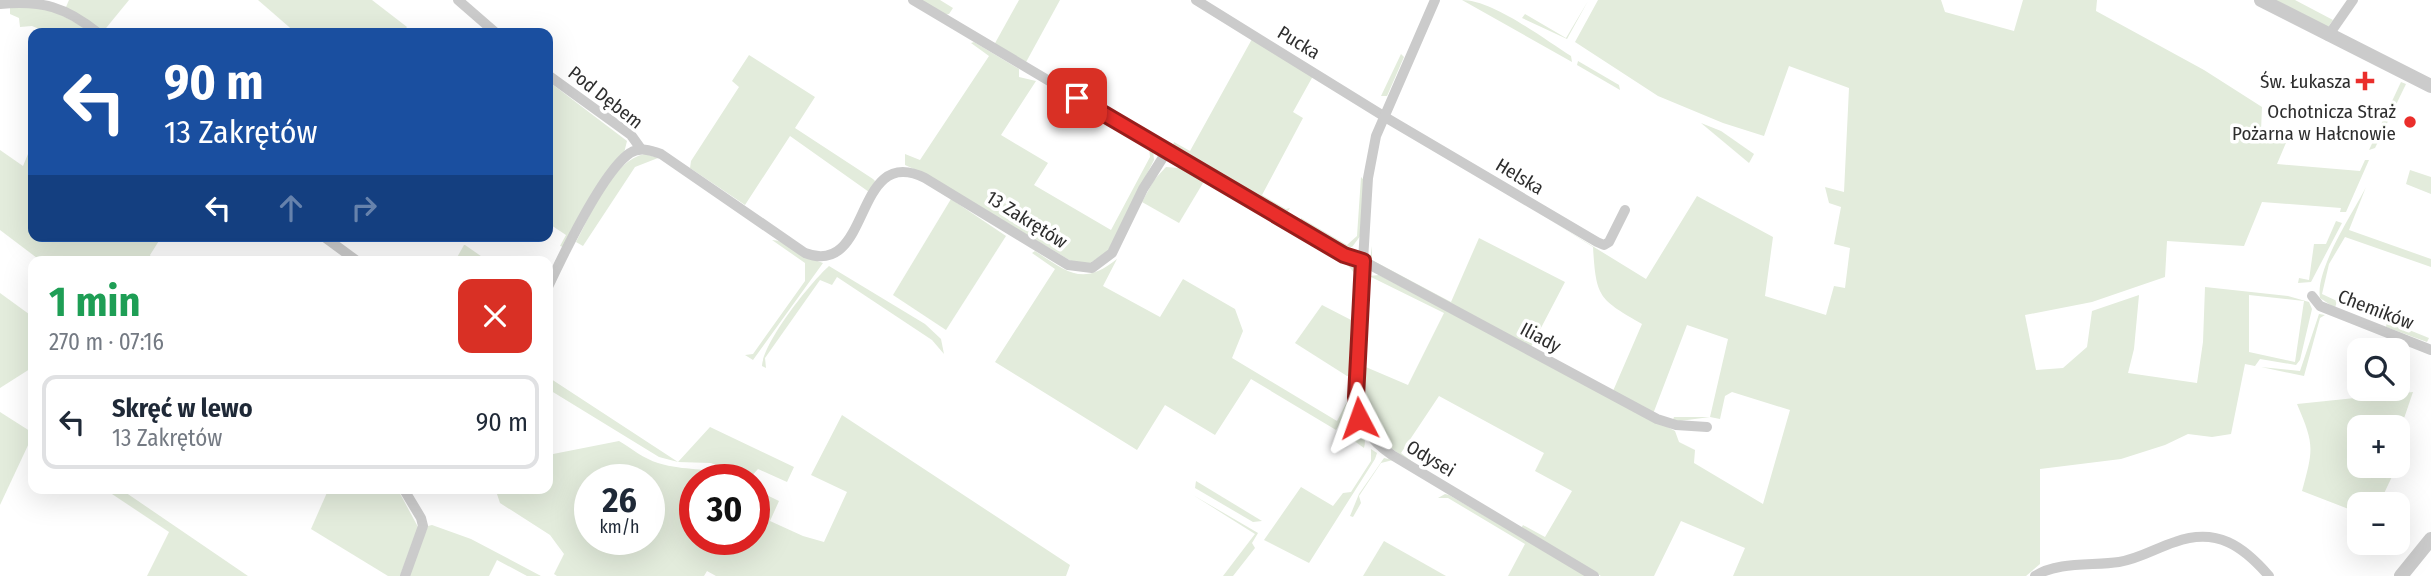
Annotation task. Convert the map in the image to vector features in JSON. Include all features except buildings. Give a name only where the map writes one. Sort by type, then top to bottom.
[{"type":"street","points":[[458,0],[490,28]]},
{"type":"street","points":[[913,0],[1344,255],[1363,261],[1369,171],[1383,115],[1434,0]]},
{"type":"street","name":"Pucka","points":[[1196,0],[1383,115]]},
{"type":"street","points":[[2261,0],[2431,86]]},
{"type":"street","points":[[2328,36],[2353,0]]},
{"type":"street","points":[[0,4],[37,1],[54,5],[90,28]]},
{"type":"street","name":"Pod Dębem","points":[[553,79],[631,135],[640,149]]},
{"type":"street","name":"Helska","points":[[1383,115],[1600,244],[1609,242],[1625,210]]},
{"type":"street","points":[[553,278],[613,171],[630,153],[640,149]]},
{"type":"street","name":"13 Zakrętów","points":[[640,149],[661,154],[813,256],[837,254],[881,180],[894,172],[908,170],[1068,265],[1086,269],[1103,262],[1112,253],[1143,189],[1167,151]]},
{"type":"street","points":[[331,242],[350,256]]},
{"type":"street","name":"Iliady","points":[[1363,261],[1657,419],[1686,427],[1707,427]]},
{"type":"street","name":"Odysei","points":[[1363,261],[1356,397],[1359,418],[1368,435],[1392,456],[1594,576]]},
{"type":"street","name":"Chemików","points":[[2312,296],[2320,306],[2431,350]]},
{"type":"street","points":[[405,576],[423,526],[422,518],[407,494]]},
{"type":"street","points":[[2035,576],[2053,569],[2122,562],[2178,541],[2200,538],[2224,540],[2242,547],[2269,576]]},
{"type":"street","points":[[2401,576],[2431,539]]},
{"type":"green space","points":[[69,0],[129,0],[106,28],[95,28],[66,7]]},
{"type":"green space","points":[[258,0],[372,0],[407,27],[406,28],[290,28]]},
{"type":"green space","points":[[922,0],[940,0],[953,8],[949,14],[944,15]]},
{"type":"green space","points":[[1019,0],[1060,0],[1025,64],[994,45]]},
{"type":"green space","points":[[1462,0],[1488,6],[1503,13],[1571,56],[1572,62]]},
{"type":"green space","points":[[1598,0],[1941,0],[1945,12],[2014,31],[2023,0],[2097,0],[2096,11],[2204,70],[2262,107],[2261,131],[2287,128],[2288,138],[2277,164],[2360,171],[2365,160],[2369,160],[2346,212],[2340,212],[2341,208],[2262,202],[2244,246],[2167,241],[2165,277],[2092,302],[2025,315],[2036,370],[2063,368],[2087,347],[2092,311],[2139,295],[2134,349],[2128,373],[2197,383],[2203,342],[2205,287],[2288,296],[2309,302],[2312,309],[2300,360],[2296,365],[2260,359],[2255,366],[2245,364],[2231,434],[2212,437],[2188,434],[2165,445],[2121,459],[2040,469],[2040,564],[2026,576],[1733,576],[1745,548],[1681,521],[1654,576],[1601,576],[1520,530],[1523,525],[1545,537],[1572,491],[1535,471],[1544,453],[1439,396],[1401,453],[1432,477],[1374,436],[1361,408],[1361,365],[1408,385],[1444,313],[1371,277],[1370,283],[1369,276],[1379,275],[1675,431],[1679,442],[1695,450],[1694,463],[1763,504],[1790,410],[1732,392],[1725,396],[1720,419],[1710,417],[1728,339],[1687,325],[1653,414],[1613,391],[1642,324],[1617,309],[1602,295],[1596,277],[1593,247],[1550,220],[1646,279],[1697,196],[1773,237],[1765,296],[1826,315],[1834,286],[1845,288],[1850,248],[1834,244],[1841,207],[1829,203],[1825,187],[1844,192],[1849,88],[1789,66],[1764,136],[1723,123],[1658,96],[1575,42]],"holes":[[[2249,295],[2304,301],[2295,362],[2249,352]]]},
{"type":"green space","points":[[2273,0],[2295,0],[2333,20],[2328,27]]},
{"type":"green space","points":[[1588,1],[1567,39],[1522,18],[1525,14],[1566,38]]},
{"type":"green space","points":[[45,6],[85,28],[20,27],[19,18],[10,14],[10,8]]},
{"type":"green space","points":[[1252,39],[1313,76],[1293,112],[1303,118],[1262,195],[1286,209],[1290,208],[1285,216],[1172,148],[1174,142],[1190,151]]},
{"type":"green space","points":[[974,42],[1019,69],[1019,77],[1036,81],[1001,135],[1048,163],[1034,185],[1111,230],[1150,157],[1149,148],[1116,129],[1153,150],[1154,160],[1108,251],[1089,264],[1071,261],[931,177],[905,165],[905,154],[920,160],[989,56],[971,43]]},
{"type":"green space","points":[[1401,54],[1404,57],[1387,96],[1381,96]]},
{"type":"green space","points":[[749,55],[815,97],[795,128],[873,179],[875,181],[869,192],[790,136],[745,205],[690,168],[691,161],[739,87],[732,81]]},
{"type":"green space","points":[[1578,61],[1619,85],[1620,90],[1577,65]]},
{"type":"green space","points":[[2401,82],[2406,84],[2375,148],[2369,150]]},
{"type":"green space","points":[[553,85],[627,141],[624,153],[563,247],[560,246],[566,235],[553,226]]},
{"type":"green space","points":[[1701,123],[1721,131],[1754,154],[1749,163]]},
{"type":"green space","points":[[0,150],[23,166],[28,154],[28,242],[158,242],[150,256],[34,256],[0,230]]},
{"type":"green space","points":[[645,154],[658,158],[635,167],[583,246],[576,242],[613,177],[633,158]]},
{"type":"green space","points":[[1166,167],[1190,169],[1206,178],[1179,223],[1142,202],[1154,180]]},
{"type":"green space","points":[[2410,170],[2431,177],[2431,194],[2406,184]]},
{"type":"green space","points":[[1361,177],[1364,180],[1361,235],[1352,247],[1345,247],[1300,223],[1301,218],[1347,245],[1357,236]]},
{"type":"green space","points":[[2366,187],[2349,230],[2431,259],[2431,267],[2345,237],[2329,264],[2322,294],[2337,301],[2335,308],[2320,298],[2323,272],[2336,241]]},
{"type":"green space","points":[[951,199],[1006,236],[946,330],[893,295]]},
{"type":"green space","points":[[2336,221],[2342,223],[2311,282],[2298,283],[2299,278],[2309,280],[2314,244],[2326,244]]},
{"type":"green space","points":[[1479,238],[1565,282],[1531,347],[1370,260],[1372,246],[1372,260],[1451,302]]},
{"type":"green space","points":[[772,240],[785,243],[823,263],[753,360],[745,355],[753,354],[805,281],[805,263]]},
{"type":"green space","points":[[465,245],[481,256],[458,256]]},
{"type":"green space","points":[[1035,251],[1066,270],[1084,274],[1105,268],[1117,259],[1103,286],[1160,317],[1183,279],[1235,309],[1243,331],[1232,358],[1337,421],[1350,396],[1351,407],[1336,430],[1251,379],[1215,435],[1165,405],[1137,450],[995,362],[1055,269],[1032,253]]},
{"type":"green space","points":[[1341,261],[1356,266],[1360,278],[1353,375],[1347,376],[1295,343],[1322,305],[1355,322],[1357,280],[1349,267]]},
{"type":"green space","points":[[829,266],[925,324],[941,339],[944,354],[932,340],[837,277],[832,285],[820,280],[765,358],[766,368],[762,366],[764,355],[779,328],[800,298]]},
{"type":"green space","points":[[0,293],[28,313],[28,370],[0,388]]},
{"type":"green space","points":[[2319,314],[2325,315],[2320,318],[2304,376],[2261,367],[2300,371]]},
{"type":"green space","points":[[2387,321],[2429,338],[2427,342],[2386,327]]},
{"type":"green space","points":[[553,380],[678,462],[659,457],[553,392]]},
{"type":"green space","points":[[2347,399],[2347,401],[2410,401],[2405,415],[2347,415],[2347,478],[2391,478],[2385,492],[2347,492],[2347,508],[2302,491],[2309,465],[2310,446],[2307,428],[2297,404]]},
{"type":"green space","points":[[0,412],[28,430],[28,445],[0,505]]},
{"type":"green space","points":[[842,415],[1070,565],[1066,576],[716,576],[707,571],[704,576],[557,576],[554,574],[564,554],[550,535],[500,503],[497,494],[553,494],[553,454],[619,441],[643,456],[663,464],[574,464],[574,555],[665,555],[665,464],[679,467],[679,555],[770,555],[770,521],[824,542],[847,492],[811,475]]},
{"type":"green space","points":[[1674,417],[1710,417],[1672,422]]},
{"type":"green space","points":[[1349,422],[1355,422],[1362,431],[1364,448],[1342,432]]},
{"type":"green space","points":[[710,427],[794,467],[787,482],[770,474],[770,464],[678,462]]},
{"type":"green space","points":[[1371,449],[1377,453],[1375,459],[1309,563],[1264,540],[1301,487],[1333,506],[1343,493],[1351,492],[1371,461]]},
{"type":"green space","points":[[1384,458],[1393,460],[1381,463],[1359,496],[1361,503],[1353,517],[1350,516],[1359,494]]},
{"type":"green space","points":[[1196,481],[1262,521],[1253,522],[1195,488]]},
{"type":"green space","points":[[112,494],[128,494],[248,576],[147,576],[169,532]]},
{"type":"green space","points":[[326,494],[400,494],[418,527],[400,576],[388,576],[311,529]]},
{"type":"green space","points":[[1445,494],[1588,576],[1508,576],[1525,544],[1448,498],[1438,498]]},
{"type":"green space","points":[[1193,495],[1258,533],[1252,543],[1255,548],[1233,576],[1223,576],[1255,534]]},
{"type":"green space","points":[[770,497],[779,501],[770,521]]},
{"type":"green space","points":[[432,525],[471,539],[541,576],[527,576],[497,560],[489,576],[408,576],[428,526]]},
{"type":"green space","points":[[1384,541],[1446,576],[1363,576]]},
{"type":"place","name":"Św. Łukasza","points":[[2365,81]]},
{"type":"place","name":"Ochotnicza Straż Pożarna w Hałcnowie","points":[[2410,122]]},
{"type":"route","points":[[1077,98],[1344,255],[1363,261],[1356,397],[1359,418]]}]
